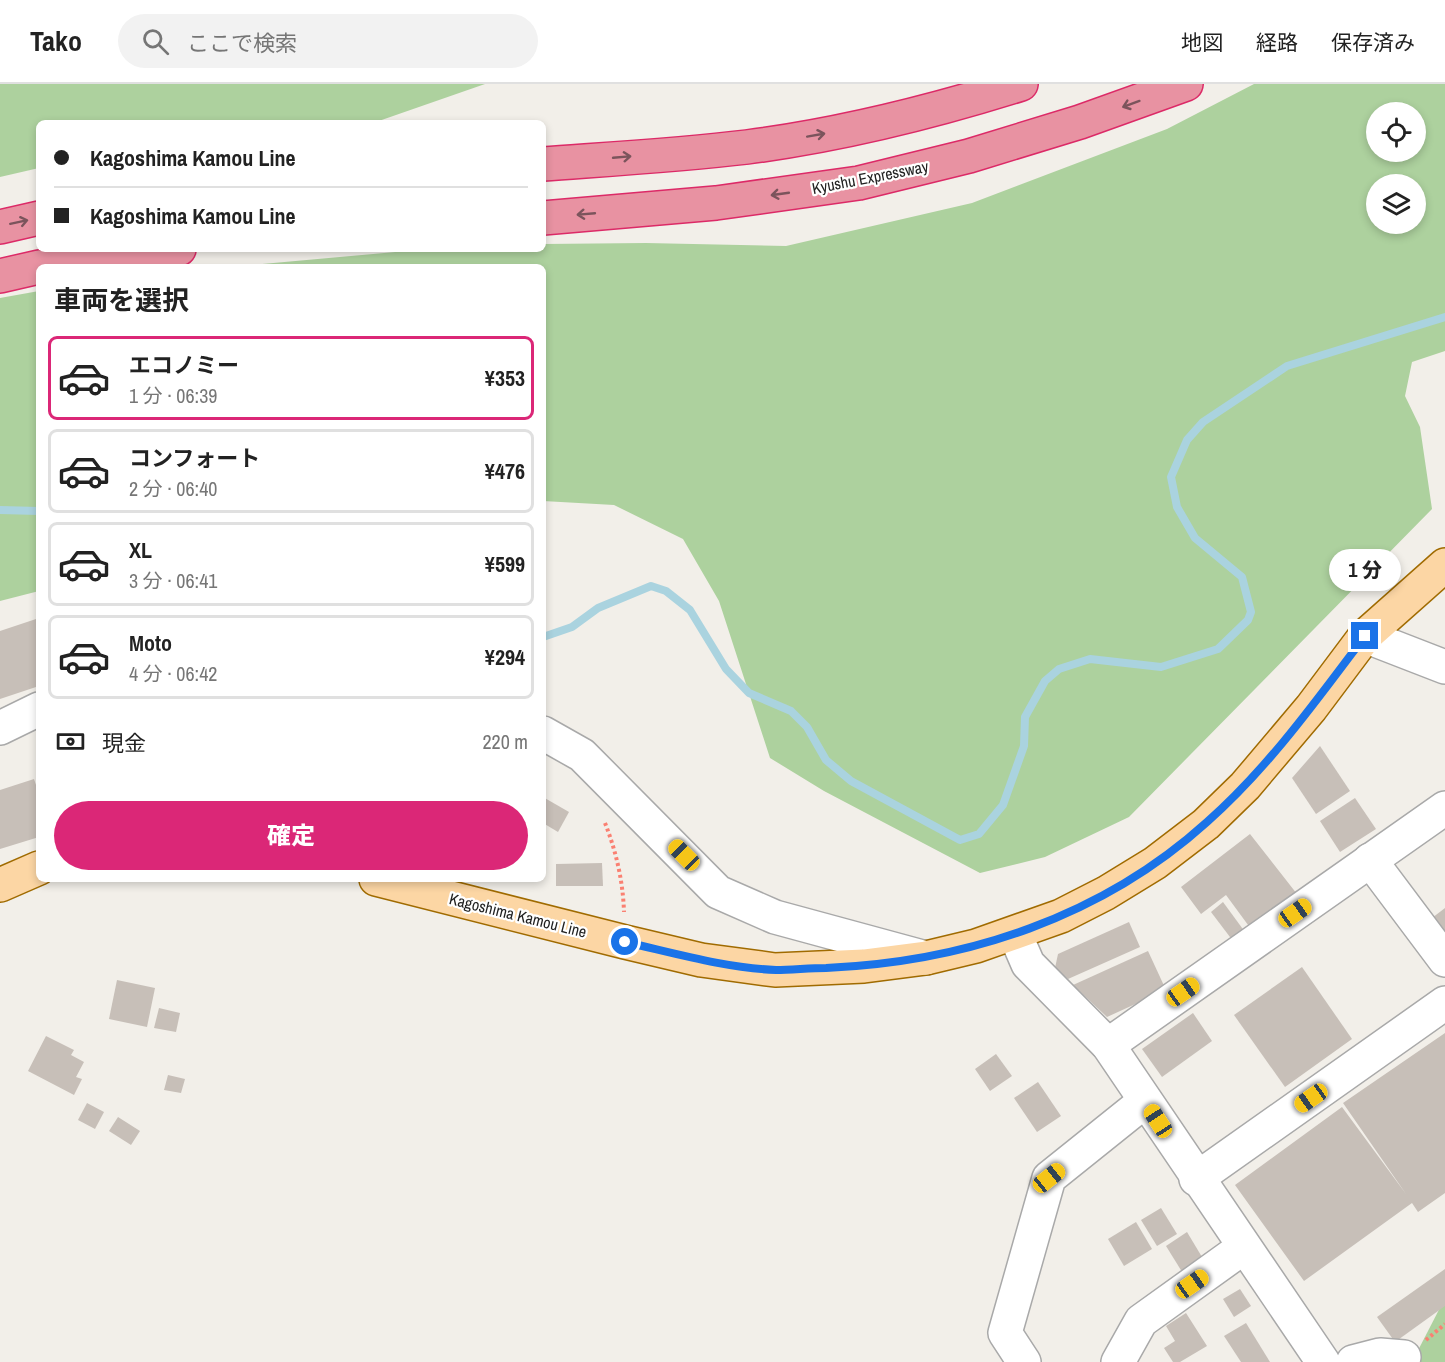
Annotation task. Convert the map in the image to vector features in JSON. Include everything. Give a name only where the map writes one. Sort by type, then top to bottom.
[{"type":"highway","points":[[546,164],[747,147],[864,127],[966,101],[1021,84]]},
{"type":"highway","name":"Kyushu Expressway","points":[[546,218],[716,203],[859,183],[969,156],[1080,122],[1186,84]]},
{"type":"highway","points":[[0,226],[36,219]]},
{"type":"highway","points":[[63,264],[155,252]]},
{"type":"highway","points":[[0,276],[36,268]]},
{"type":"main road","name":"Kagoshima Kamou Line","points":[[388,882],[702,960],[775,970],[864,966],[926,958],[1015,934],[1061,916],[1106,894],[1155,863],[1206,824],[1253,777],[1311,708],[1365,636],[1445,565]]},
{"type":"main road","points":[[0,885],[36,869]]},
{"type":"street","points":[[1365,636],[1445,667]]},
{"type":"street","points":[[0,728],[36,710]]},
{"type":"street","points":[[546,734],[582,755],[718,892],[775,917],[926,958]]},
{"type":"street","points":[[1108,1045],[1445,808]]},
{"type":"street","points":[[1370,860],[1445,960]]},
{"type":"street","points":[[1015,934],[1028,964],[1108,1045],[1323,1362]]},
{"type":"street","points":[[1197,1179],[1445,1003]]},
{"type":"street","points":[[1024,1362],[1005,1334],[1049,1178],[1145,1101]]},
{"type":"street","points":[[1118,1362],[1141,1321],[1244,1247]]},
{"type":"street","points":[[1353,1362],[1380,1355],[1404,1357]]},
{"type":"path","points":[[602,814],[614,845],[624,893],[625,942]]},
{"type":"green space","points":[[0,84],[485,84],[382,120],[36,120],[36,169],[0,177]]},
{"type":"green space","points":[[1254,84],[1445,84],[1445,351],[1412,362],[1405,396],[1420,427],[1432,509],[1129,817],[1045,857],[980,873],[824,791],[770,758],[719,601],[683,539],[614,505],[546,501],[546,264],[263,264],[395,252],[546,252],[546,244],[646,243],[786,246],[972,203],[1167,129]]},
{"type":"green space","points":[[36,292],[36,592],[0,601],[0,298]]},
{"type":"green space","points":[[1445,1298],[1445,1362],[1412,1362]]},
{"type":"building","points":[[36,619],[36,687],[0,699],[0,631]]},
{"type":"building","points":[[1320,746],[1350,791],[1316,814],[1292,778]]},
{"type":"building","points":[[34,779],[36,838],[0,849],[0,790]]},
{"type":"building","points":[[1355,798],[1376,829],[1340,852],[1320,821]]},
{"type":"building","points":[[546,799],[569,812],[558,832],[546,825]]},
{"type":"building","points":[[1250,834],[1297,894],[1251,929],[1226,895],[1201,914],[1181,887]]},
{"type":"building","points":[[602,863],[603,886],[556,886],[556,864]]},
{"type":"building","points":[[1223,902],[1245,932],[1233,941],[1211,912]]},
{"type":"building","points":[[1445,908],[1445,937],[1432,918]]},
{"type":"building","points":[[1129,922],[1140,947],[1068,979],[1055,968],[1058,954]]},
{"type":"building","points":[[1148,951],[1166,990],[1107,1017],[1073,985]]},
{"type":"building","points":[[1302,967],[1352,1039],[1285,1087],[1234,1015]]},
{"type":"building","points":[[117,980],[155,988],[147,1027],[109,1019]]},
{"type":"building","points":[[159,1008],[180,1013],[176,1032],[154,1028]]},
{"type":"building","points":[[1193,1013],[1212,1041],[1162,1077],[1142,1049]]},
{"type":"building","points":[[1445,1033],[1445,1193],[1418,1212],[1412,1203],[1304,1281],[1235,1185],[1342,1107],[1406,1194],[1343,1103]]},
{"type":"building","points":[[46,1036],[74,1050],[71,1055],[84,1062],[76,1077],[82,1079],[74,1095],[28,1071]]},
{"type":"building","points":[[996,1054],[1012,1076],[990,1091],[975,1069]]},
{"type":"building","points":[[168,1075],[185,1079],[181,1093],[164,1090]]},
{"type":"building","points":[[1038,1082],[1061,1116],[1037,1132],[1014,1098]]},
{"type":"building","points":[[87,1103],[104,1112],[95,1129],[78,1120]]},
{"type":"building","points":[[118,1117],[140,1131],[131,1145],[109,1131]]},
{"type":"building","points":[[1161,1208],[1177,1234],[1157,1246],[1141,1220]]},
{"type":"building","points":[[1136,1222],[1152,1249],[1124,1266],[1108,1239]]},
{"type":"building","points":[[1187,1232],[1205,1262],[1184,1275],[1166,1246]]},
{"type":"building","points":[[1445,1269],[1445,1306],[1395,1342],[1377,1317]]},
{"type":"building","points":[[1240,1289],[1251,1306],[1234,1317],[1223,1299]]},
{"type":"building","points":[[1186,1313],[1207,1346],[1180,1362],[1173,1362],[1164,1348],[1175,1341],[1166,1326]]},
{"type":"building","points":[[1246,1323],[1270,1362],[1241,1362],[1224,1336]]},
{"type":"waterway","points":[[546,636],[572,627],[598,608],[651,586],[666,591],[690,610],[726,669],[749,693],[791,711],[807,727],[826,760],[851,781],[960,840],[979,834],[1003,805],[1024,746],[1025,717],[1045,681],[1059,669],[1090,659],[1161,667],[1218,649],[1248,620],[1251,612],[1242,577],[1195,538],[1177,507],[1171,477],[1187,440],[1203,422],[1287,366],[1445,317]]},
{"type":"waterway","points":[[0,510],[36,511]]},
{"type":"route","points":[[625,942],[702,960],[775,970],[864,966],[926,958],[976,946],[1061,916],[1106,894],[1155,863],[1206,824],[1245,786],[1311,708],[1365,636]]}]
